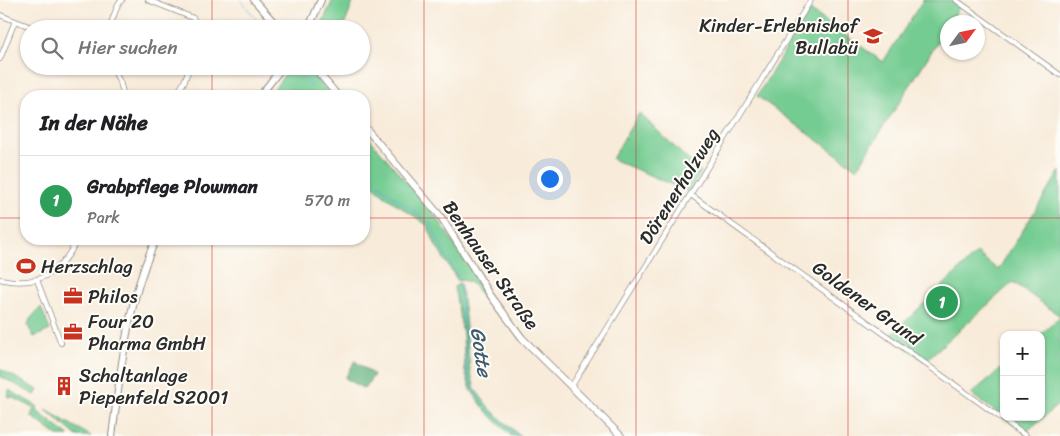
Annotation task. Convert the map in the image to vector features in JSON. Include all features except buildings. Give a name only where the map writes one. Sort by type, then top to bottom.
[{"type":"main road","points":[[254,0],[272,20]]},
{"type":"main road","points":[[312,20],[321,0]]},
{"type":"main road","points":[[265,90],[276,75]]},
{"type":"main road","points":[[321,75],[333,90]]},
{"type":"main road","name":"Benhauser Straße","points":[[370,133],[441,217],[507,319],[522,338],[621,436]]},
{"type":"main road","points":[[112,435],[125,337],[140,278],[154,245]]},
{"type":"street","points":[[112,20],[118,4],[122,0]]},
{"type":"street","points":[[148,0],[194,20]]},
{"type":"street","name":"Dörenerholzweg","points":[[571,387],[811,0]]},
{"type":"street","points":[[956,0],[1060,75]]},
{"type":"street","points":[[0,14],[20,23]]},
{"type":"street","points":[[0,59],[15,21]]},
{"type":"street","points":[[116,75],[122,90]]},
{"type":"street","points":[[180,90],[187,75]]},
{"type":"street","name":"Goldener Grund","points":[[691,195],[1026,436]]},
{"type":"street","points":[[0,279],[17,282],[37,280],[60,266],[74,245]]},
{"type":"street","points":[[37,280],[61,342]]},
{"type":"green space","points":[[333,0],[354,0],[346,20],[323,20]]},
{"type":"green space","points":[[923,0],[952,0],[960,6],[954,15],[940,15],[940,38],[857,169],[757,96],[810,10],[883,62]]},
{"type":"green space","points":[[284,75],[313,75],[327,90],[273,90]]},
{"type":"green space","points":[[639,113],[701,172],[689,192],[612,159]]},
{"type":"green space","points":[[370,139],[438,219],[492,304],[469,282],[458,281],[436,246],[427,225],[389,199],[370,183]]},
{"type":"green space","points":[[1060,171],[1060,316],[1013,282],[925,361],[906,348],[911,343],[903,345],[890,336],[977,253],[998,270]]},
{"type":"green space","points":[[460,283],[470,370],[475,389],[490,409],[520,436],[511,436],[486,411],[471,390],[465,372],[463,334],[454,287]]},
{"type":"green space","points":[[41,307],[50,330],[34,337],[28,326],[30,319]]},
{"type":"green space","points":[[1060,317],[1060,403],[1045,416],[1045,331]]},
{"type":"green space","points":[[355,361],[374,375],[364,389],[345,378]]},
{"type":"green space","points":[[0,369],[38,390],[35,395],[0,376]]},
{"type":"green space","points":[[1000,369],[1000,415],[971,394]]},
{"type":"green space","points":[[9,390],[37,406],[38,412],[69,436],[58,436],[31,416],[34,408],[12,397],[8,398]]},
{"type":"green space","points":[[46,410],[91,436],[77,436]]},
{"type":"green space","points":[[1008,421],[1039,421],[1025,433]]},
{"type":"waterway","name":"Gotte","points":[[241,0],[257,20]]},
{"type":"waterway","name":"Gotte","points":[[300,75],[312,87]]},
{"type":"waterway","name":"Gotte","points":[[370,177],[430,223],[459,279]]},
{"type":"waterway","name":"Gotte","points":[[460,285],[466,366],[469,380],[473,390],[486,407],[517,436]]},
{"type":"place","name":"Kinder-Erlebnishof Bullabü","points":[[873,36]]},
{"type":"place","name":"Herzschlag","points":[[26,266]]},
{"type":"place","name":"Philos","points":[[73,296]]},
{"type":"place","name":"Grabpflege Plowman","points":[[942,302]]},
{"type":"place","name":"Four 20 Pharma GmbH","points":[[73,332]]},
{"type":"place","name":"Schaltanlage Piepenfeld S2001","points":[[64,386]]}]
